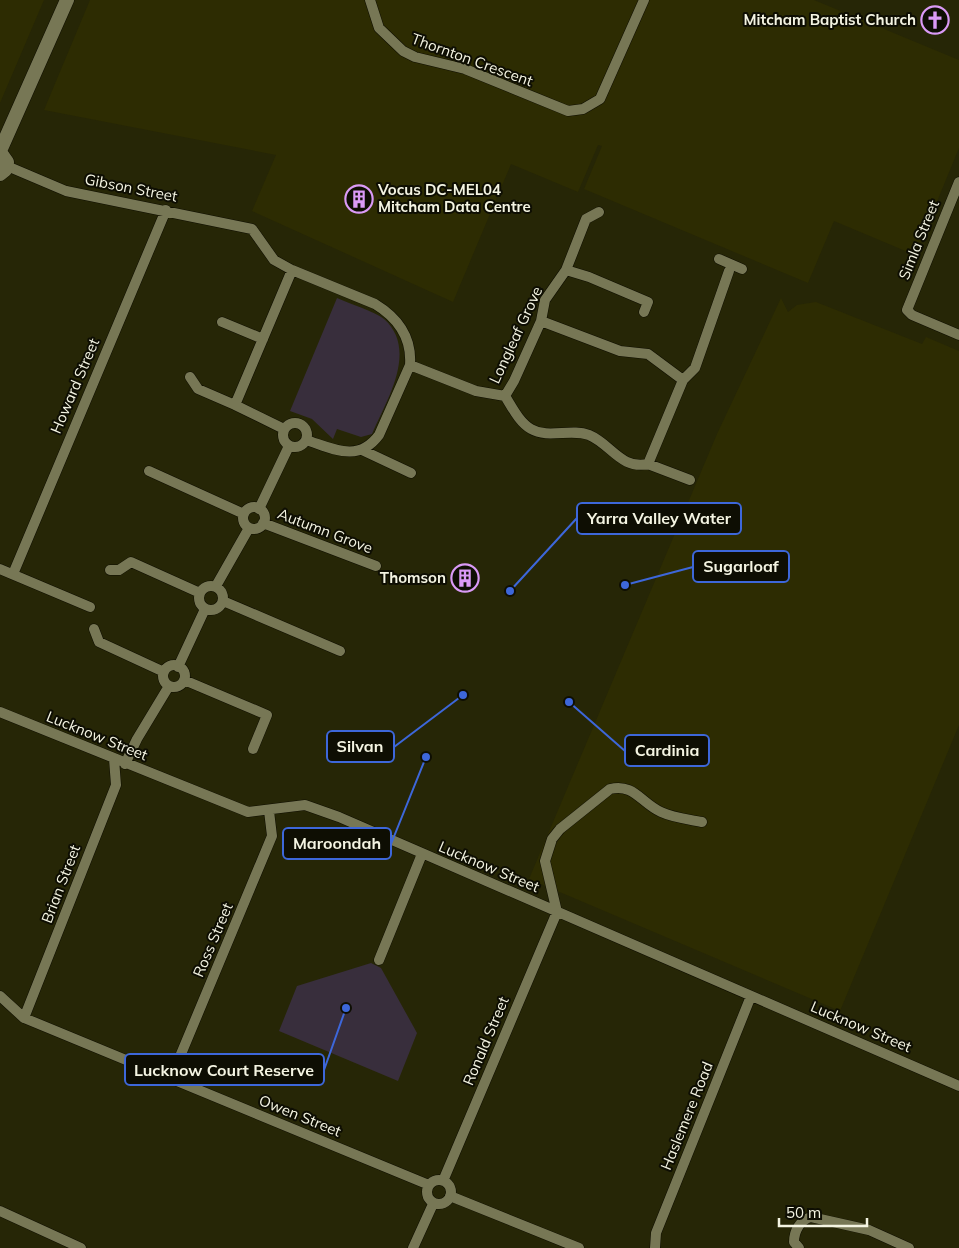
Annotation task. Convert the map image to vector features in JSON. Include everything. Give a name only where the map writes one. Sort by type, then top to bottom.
[{"type":"street","points":[[4,170],[6,157],[0,151],[67,0]]},
{"type":"street","name":"Thornton Crescent","points":[[370,0],[379,28],[390,41],[403,51],[415,57],[465,70],[568,111],[583,109],[600,99],[644,0]]},
{"type":"street","name":"Gibson Street","points":[[4,170],[66,191],[252,229],[274,260],[292,270]]},
{"type":"street","name":"Simla Street","points":[[959,182],[907,309],[912,315],[959,335]]},
{"type":"street","name":"Howard Street","points":[[13,574],[166,210]]},
{"type":"street","name":"Longleaf Grove","points":[[505,396],[514,381],[541,320],[545,300],[566,270],[586,218],[599,212]]},
{"type":"street","points":[[236,405],[292,270],[375,304],[398,321],[407,338],[411,354],[410,365],[379,435],[372,444],[362,450],[349,452],[306,440]]},
{"type":"street","points":[[566,270],[589,277],[648,302],[644,312]]},
{"type":"street","points":[[648,464],[683,380],[695,368],[729,270]]},
{"type":"street","points":[[541,320],[620,351],[648,354],[683,380]]},
{"type":"street","points":[[222,322],[263,339]]},
{"type":"street","points":[[410,365],[476,390],[505,396],[520,420],[531,429],[541,433],[586,434],[600,441],[630,465],[648,464],[690,480]]},
{"type":"street","points":[[190,378],[198,389],[236,405],[284,429]]},
{"type":"street","points":[[291,423],[300,424],[307,431],[306,440],[299,447],[289,446],[283,439],[284,429],[291,423]]},
{"type":"street","points":[[259,509],[289,446]]},
{"type":"street","points":[[362,450],[411,473]]},
{"type":"street","points":[[149,471],[244,514]]},
{"type":"street","points":[[250,508],[259,509],[264,516],[263,523],[257,528],[249,528],[244,522],[244,514],[250,508]]},
{"type":"street","name":"Autumn Grove","points":[[263,523],[376,566]]},
{"type":"street","points":[[216,586],[249,528]]},
{"type":"street","points":[[110,570],[119,570],[131,562],[200,593]]},
{"type":"street","points":[[0,569],[90,607]]},
{"type":"street","points":[[205,609],[199,602],[200,593],[205,587],[216,586]]},
{"type":"street","points":[[205,609],[218,608],[223,601],[222,592],[216,586]]},
{"type":"street","points":[[223,601],[340,651]]},
{"type":"street","points":[[178,667],[205,609]]},
{"type":"street","points":[[94,629],[99,642],[164,672]]},
{"type":"street","points":[[170,667],[178,667],[184,673],[184,680],[179,686],[169,686],[164,681],[164,672],[170,667]]},
{"type":"street","points":[[184,680],[267,715],[253,749]]},
{"type":"street","points":[[125,764],[136,739],[169,686]]},
{"type":"street","name":"Lucknow Street","points":[[0,712],[114,760],[248,812],[269,811],[305,805],[346,820],[959,1086]]},
{"type":"street","name":"Brian Street","points":[[24,1018],[116,785],[114,760]]},
{"type":"street","points":[[557,912],[544,861],[552,839],[560,829],[610,790],[620,787],[629,789],[663,813],[676,818],[702,822]]},
{"type":"street","name":"Ross Street","points":[[171,1078],[272,836],[269,811]]},
{"type":"street","points":[[379,960],[422,854]]},
{"type":"street","name":"Ronald Street","points":[[443,1181],[557,912]]},
{"type":"street","name":"Owen Street","points":[[0,996],[24,1018],[429,1185]]},
{"type":"street","name":"Haslemere Road","points":[[655,1248],[656,1233],[751,996]]},
{"type":"street","points":[[436,1180],[443,1181],[450,1187],[450,1196],[442,1204],[433,1204],[426,1194],[429,1185],[436,1180]]},
{"type":"street","points":[[450,1196],[579,1248]]},
{"type":"street","points":[[413,1248],[433,1204]]},
{"type":"street","points":[[0,1211],[81,1248]]},
{"type":"street","points":[[799,1248],[794,1242],[795,1232],[801,1223],[811,1217],[869,1230],[909,1248]]},
{"type":"shaded area","points":[[0,0],[44,0],[0,103]]},
{"type":"shaded area","points":[[90,0],[814,0],[959,60],[959,148],[915,255],[834,221],[808,283],[584,189],[602,146],[598,145],[578,192],[511,164],[453,302],[252,211],[276,155],[44,110]]},
{"type":"shaded area","points":[[337,298],[368,310],[384,319],[394,331],[399,345],[399,360],[391,391],[372,434],[361,437],[337,429],[333,439],[312,419],[290,411]]},
{"type":"shaded area","points":[[781,298],[788,312],[797,305],[816,302],[922,344],[926,337],[959,351],[959,725],[840,1011],[529,879],[717,434]]},
{"type":"shaded area","points":[[371,963],[381,968],[417,1033],[398,1081],[279,1031],[297,986]]},
{"type":"place","name":"Mitcham Baptist Church","points":[[935,20]]},
{"type":"place","name":"Vocus DC-MEL04 Mitcham Data Centre","points":[[359,199]]},
{"type":"place","name":"Thomson","points":[[465,578]]},
{"type":"place","name":"Sugarloaf","points":[[625,585]]},
{"type":"place","name":"Yarra Valley Water","points":[[510,591]]},
{"type":"place","name":"Silvan","points":[[463,695]]},
{"type":"place","name":"Cardinia","points":[[569,702]]},
{"type":"place","name":"Maroondah","points":[[426,757]]},
{"type":"place","name":"Lucknow Court Reserve","points":[[346,1008]]}]
